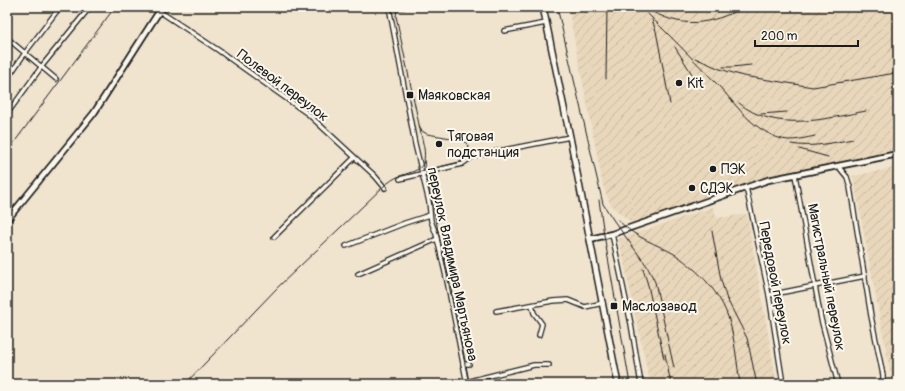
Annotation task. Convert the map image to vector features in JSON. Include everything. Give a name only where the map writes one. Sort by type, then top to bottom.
[{"type":"main road","points":[[543,7],[618,384]]},
{"type":"street","points":[[7,79],[60,7]]},
{"type":"street","points":[[7,114],[42,66],[90,7]]},
{"type":"street","name":"переулок Владимира Мартьянова","points":[[390,7],[415,144],[423,172],[430,215],[437,239],[468,384]]},
{"type":"street","points":[[398,7],[403,7]]},
{"type":"street","points":[[7,220],[94,113],[161,9]]},
{"type":"street","name":"Полевой переулок","points":[[161,9],[308,114],[375,176],[385,188]]},
{"type":"street","points":[[504,31],[546,24]]},
{"type":"street","points":[[7,38],[56,79]]},
{"type":"street","points":[[400,179],[423,172],[464,164],[473,156],[570,137]]},
{"type":"street","points":[[590,238],[612,234],[768,180],[898,154]]},
{"type":"street","points":[[274,237],[354,158]]},
{"type":"street","points":[[838,166],[849,181],[864,276],[883,375],[883,379],[880,384]]},
{"type":"street","name":"Магистральный переулок","points":[[795,175],[821,319],[838,384]]},
{"type":"street","name":"Передовой переулок","points":[[746,187],[769,295],[783,384]]},
{"type":"street","points":[[346,246],[430,215]]},
{"type":"street","points":[[612,234],[641,384]]},
{"type":"street","points":[[358,274],[437,239]]},
{"type":"street","points":[[769,295],[864,276]]},
{"type":"street","points":[[496,311],[565,300],[572,301],[583,306],[603,303]]},
{"type":"street","points":[[532,305],[534,313],[542,324],[539,335]]},
{"type":"street","points":[[464,364],[469,364]]},
{"type":"street","points":[[473,380],[534,365],[549,365]]},
{"type":"street","points":[[885,384],[898,383]]},
{"type":"shaded area","points":[[568,7],[898,7],[898,152],[747,185],[633,224],[611,206],[603,186]]},
{"type":"shaded area","points":[[898,167],[898,375],[891,377],[853,176]]},
{"type":"shaded area","name":"Маслозавод","points":[[713,207],[717,218],[747,214],[777,384],[650,384],[619,239]]},
{"type":"tram line","points":[[185,384],[278,287],[384,186],[396,178],[420,168],[422,165],[425,155],[424,148],[396,16],[397,10],[400,7]]},
{"type":"tram line","points":[[419,127],[427,134],[463,140],[467,144],[469,151],[467,159],[462,162],[421,171]]},
{"type":"tram line","points":[[424,161],[469,384]]},
{"type":"railway","points":[[7,152],[115,7]]},
{"type":"railway","points":[[557,7],[603,204],[647,266],[655,282],[674,368]]},
{"type":"railway","points":[[606,79],[607,7]]},
{"type":"railway","points":[[641,7],[718,85],[752,122],[773,136],[785,140],[796,140],[815,136]]},
{"type":"railway","points":[[646,8],[672,20],[696,22],[719,18],[745,7]]},
{"type":"railway","points":[[652,20],[656,31],[670,104]]},
{"type":"railway","points":[[675,47],[692,74]]},
{"type":"railway","points":[[695,58],[720,69],[743,76],[813,87],[896,73]]},
{"type":"railway","points":[[723,67],[751,65]]},
{"type":"railway","points":[[739,103],[753,112],[768,118],[784,121],[817,120],[866,111]]},
{"type":"railway","points":[[761,114],[787,112]]},
{"type":"railway","points":[[791,144],[814,145],[853,139]]},
{"type":"railway","points":[[799,149],[828,157]]},
{"type":"railway","points":[[599,200],[630,384]]},
{"type":"railway","points":[[618,220],[632,232],[685,261],[701,275],[715,292],[721,301],[729,320],[740,384]]},
{"type":"railway","points":[[712,231],[721,280],[728,303]]},
{"type":"railway","points":[[643,269],[648,285],[664,359]]},
{"type":"railway","points":[[727,299],[747,338],[756,380]]},
{"type":"railway","points":[[665,354],[671,384]]},
{"type":"place","name":"Kit","points":[[679,83]]},
{"type":"place","name":"Маяковская","points":[[410,95]]},
{"type":"place","name":"Тяговая подстанция","points":[[439,144]]},
{"type":"place","name":"ПЭК","points":[[713,169]]},
{"type":"place","name":"СДЭК","points":[[692,188]]},
{"type":"place","name":"Маслозавод","points":[[614,306]]}]
